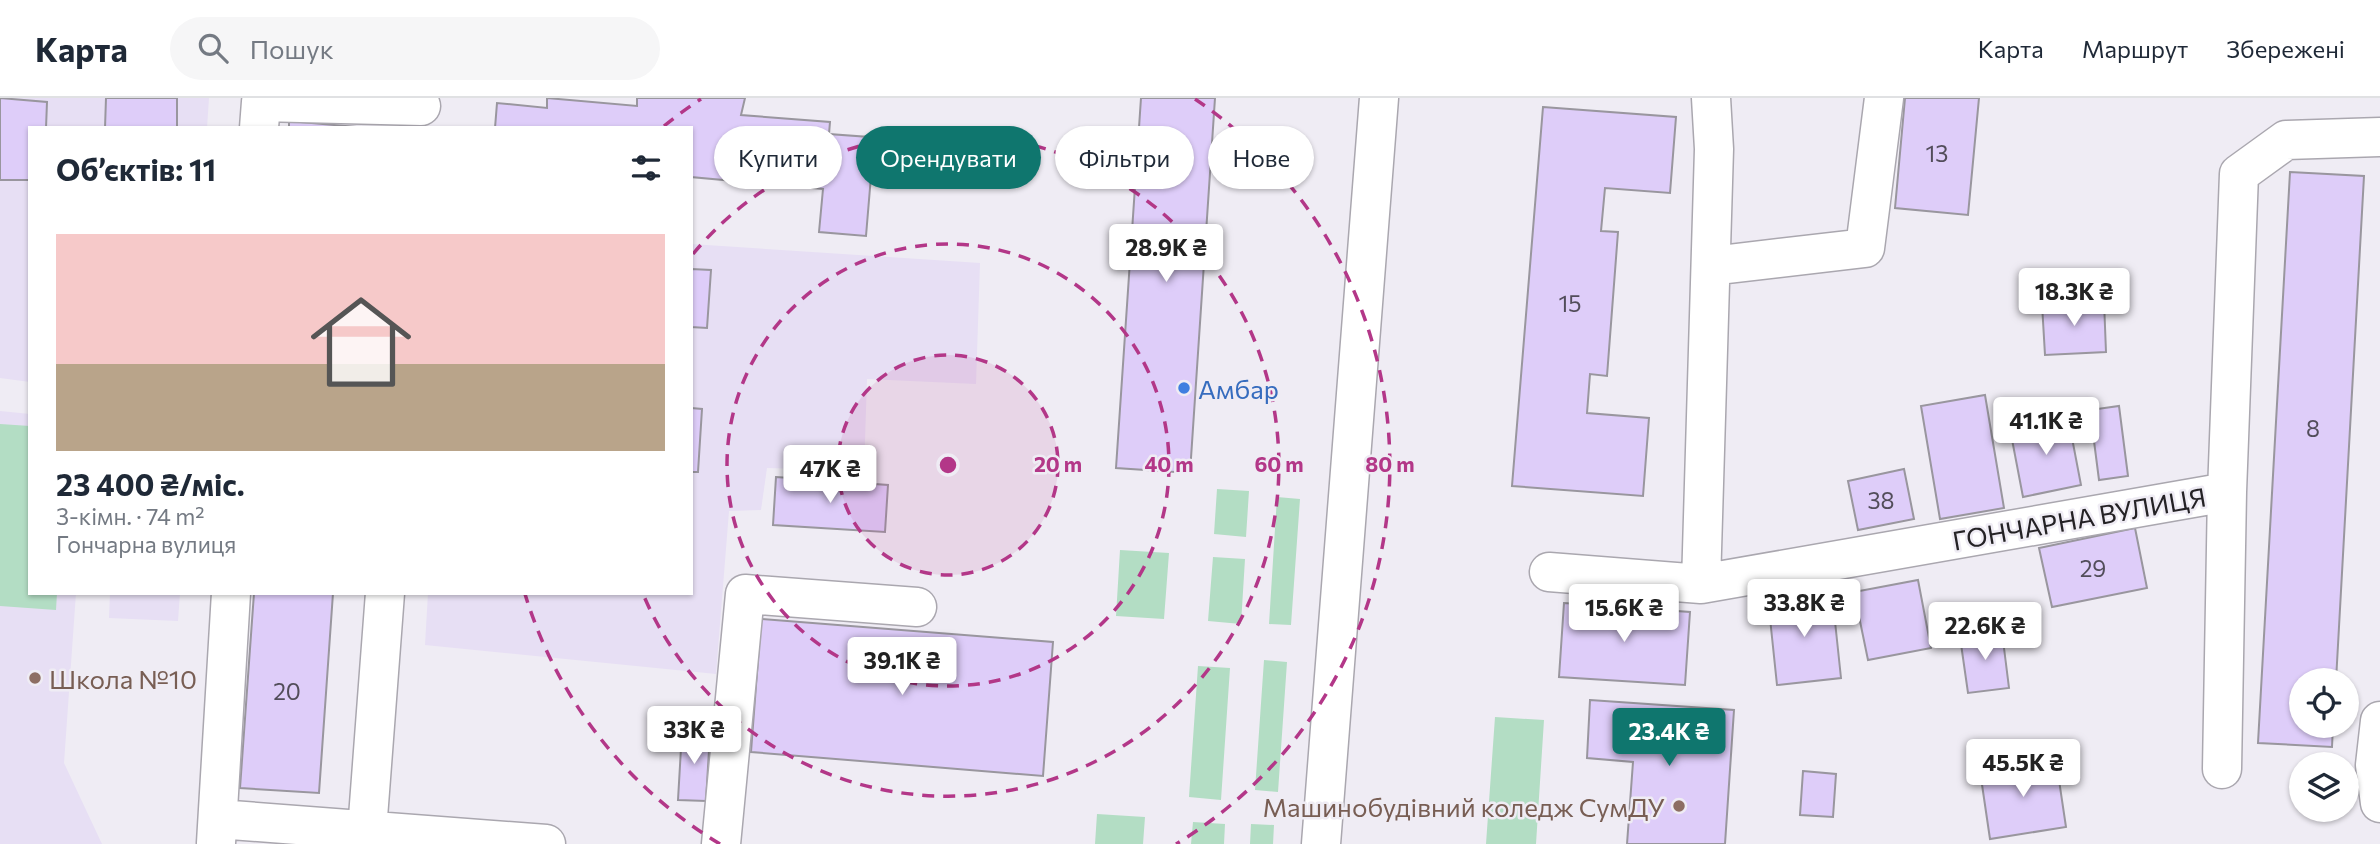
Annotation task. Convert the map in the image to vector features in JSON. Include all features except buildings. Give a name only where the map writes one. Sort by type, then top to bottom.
[{"type":"street","points":[[1321,844],[1379,98]]},
{"type":"street","points":[[1701,584],[1714,149],[1711,98]]},
{"type":"street","points":[[1710,266],[1866,248],[1884,98]]},
{"type":"street","points":[[259,126],[261,102],[421,111]]},
{"type":"street","name":"ГОНЧАРНА ВУЛИЦЯ","points":[[1549,572],[1701,584],[2227,492],[2239,174],[2286,140],[2380,138]]},
{"type":"street","points":[[2222,769],[2227,492]]},
{"type":"street","points":[[721,844],[745,594],[917,607]]},
{"type":"street","points":[[231,595],[217,832],[546,844]]},
{"type":"street","points":[[367,837],[385,595]]},
{"type":"street","points":[[2380,721],[2380,803]]},
{"type":"shaded area","points":[[0,98],[209,98],[207,126],[28,126],[28,382],[0,378]]},
{"type":"shaded area","points":[[693,244],[980,263],[976,384],[867,379],[864,471],[767,468],[761,510],[729,511],[716,674],[425,645],[428,595],[693,595]]},
{"type":"shaded area","name":"Школа №10","points":[[0,411],[28,414],[28,595],[76,595],[64,763],[102,844],[0,844]]},
{"type":"shaded area","points":[[110,595],[180,595],[178,621],[109,618]]},
{"type":"green space","points":[[0,424],[28,426],[28,595],[57,595],[56,610],[0,606]]},
{"type":"green space","points":[[1217,489],[1249,491],[1246,537],[1214,534]]},
{"type":"green space","points":[[1277,497],[1300,499],[1291,625],[1269,624]]},
{"type":"green space","points":[[1120,550],[1169,553],[1164,619],[1116,616]]},
{"type":"green space","points":[[1213,557],[1245,559],[1241,624],[1208,621]]},
{"type":"green space","points":[[1264,660],[1287,662],[1278,792],[1255,790]]},
{"type":"green space","points":[[1198,666],[1230,668],[1221,800],[1189,797]]},
{"type":"green space","points":[[1495,717],[1544,720],[1536,844],[1486,844]]},
{"type":"green space","points":[[1097,814],[1145,817],[1143,844],[1095,844]]},
{"type":"green space","points":[[1193,822],[1225,824],[1224,844],[1191,844]]},
{"type":"green space","points":[[1251,824],[1274,825],[1273,844],[1250,844]]},
{"type":"place","name":"Амбар","points":[[1184,388]]},
{"type":"place","name":"Школа №10","points":[[35,678]]},
{"type":"place","name":"Машинобудівний коледж СумДУ","points":[[1679,806]]}]
